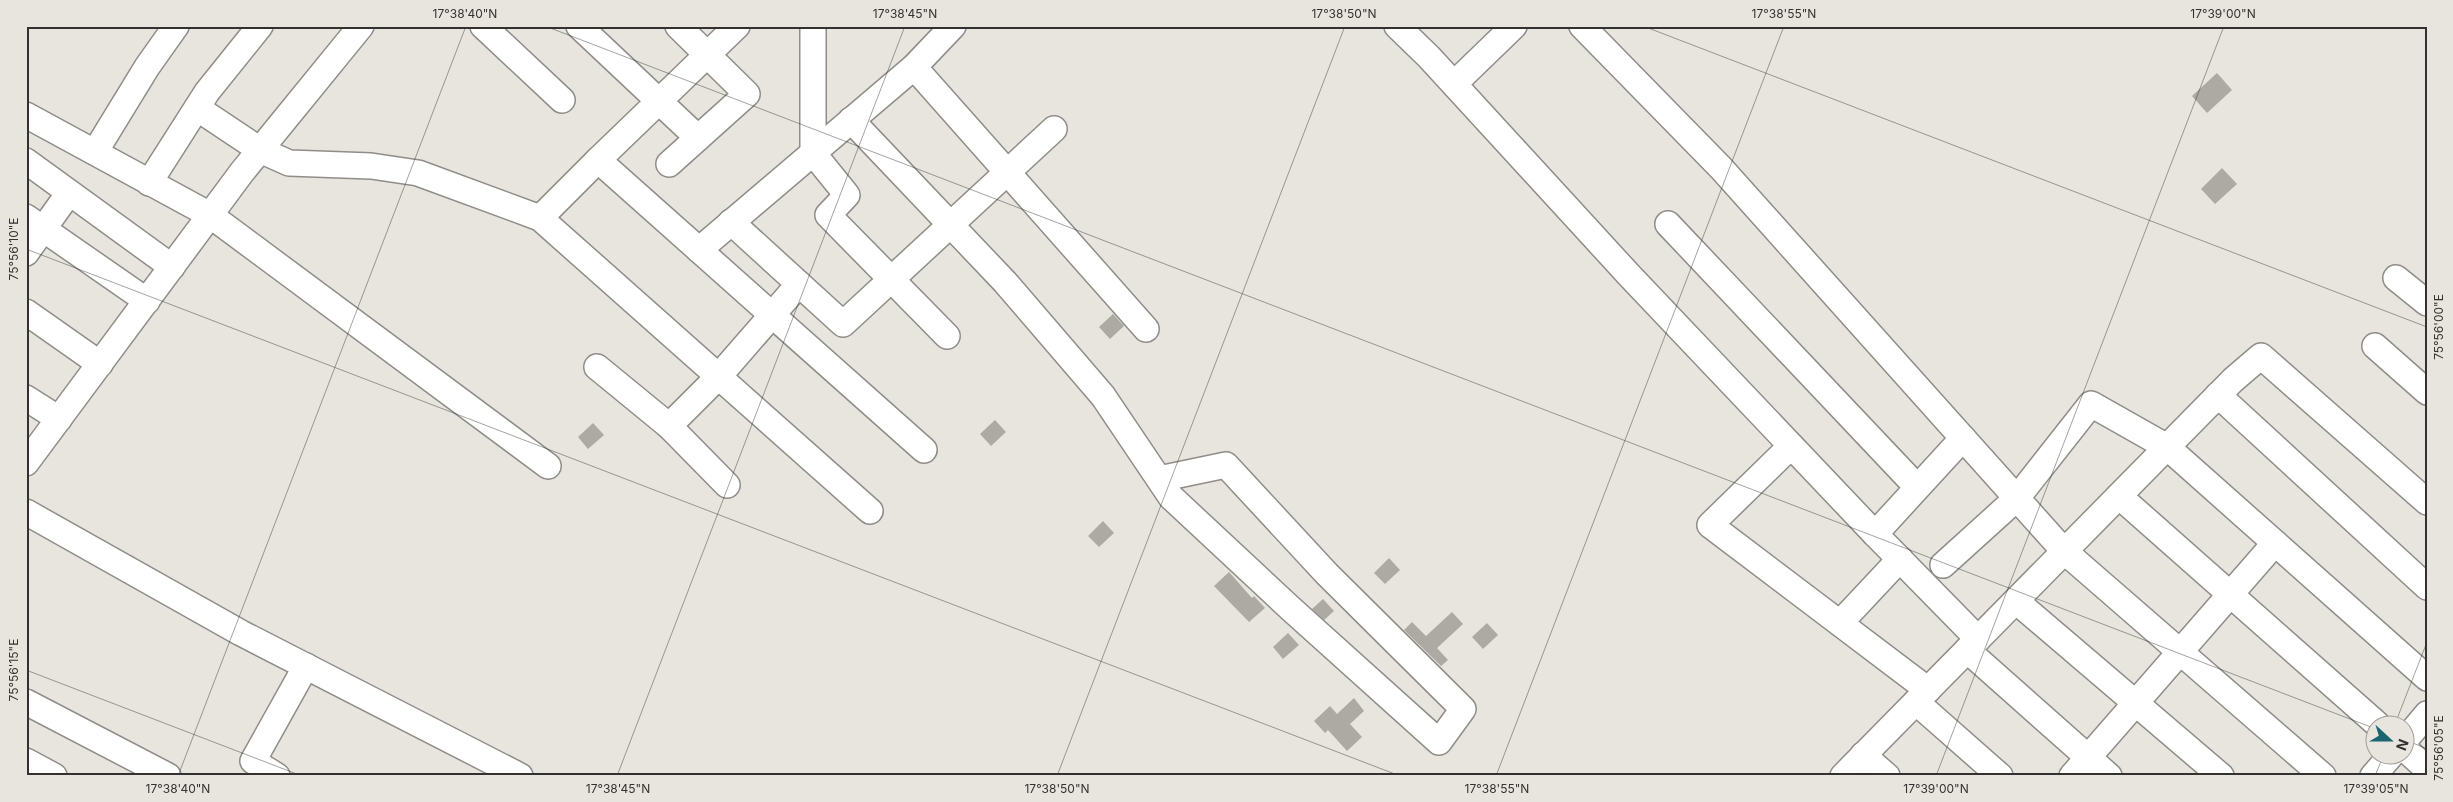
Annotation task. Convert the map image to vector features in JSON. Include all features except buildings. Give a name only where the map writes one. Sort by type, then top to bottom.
[{"type":"street","points":[[95,152],[147,66],[176,26]]},
{"type":"street","points":[[150,183],[208,92],[260,26]]},
{"type":"street","points":[[26,463],[210,214],[361,26]]},
{"type":"street","points":[[484,26],[562,100]]},
{"type":"street","points":[[579,26],[698,138]]},
{"type":"street","points":[[669,164],[747,94],[678,26]]},
{"type":"street","points":[[540,218],[738,26]]},
{"type":"street","points":[[813,26],[813,153],[847,195],[828,215],[947,336]]},
{"type":"street","points":[[699,250],[914,67],[953,26]]},
{"type":"street","points":[[1397,26],[1454,84],[1629,275],[1900,559],[2080,767],[2109,776]]},
{"type":"street","points":[[1454,84],[1514,26]]},
{"type":"street","points":[[1582,26],[1721,168],[2064,552],[2323,776]]},
{"type":"street","points":[[914,67],[1146,329]]},
{"type":"street","points":[[197,108],[260,150],[289,162],[371,166],[418,173],[540,218],[870,511]]},
{"type":"street","points":[[26,115],[210,214],[548,466]]},
{"type":"street","points":[[851,120],[1005,282],[1103,396],[1159,480],[1171,497],[1290,608],[1439,742],[1463,709],[1327,574],[1226,465],[1159,480]]},
{"type":"street","points":[[731,222],[843,324],[1054,130]]},
{"type":"street","points":[[598,160],[924,450]]},
{"type":"street","points":[[26,161],[172,267]]},
{"type":"street","points":[[26,253],[35,223],[69,192]]},
{"type":"street","points":[[35,223],[147,300]]},
{"type":"street","points":[[1668,224],[1917,487]]},
{"type":"street","points":[[2396,278],[2427,304]]},
{"type":"street","points":[[668,426],[718,376],[799,284]]},
{"type":"street","points":[[26,312],[100,364]]},
{"type":"street","points":[[2375,346],[2427,392]]},
{"type":"street","points":[[1843,776],[2218,395],[2260,356],[2427,502]]},
{"type":"street","points":[[598,367],[668,426],[727,485]]},
{"type":"street","points":[[2218,395],[2427,587]]},
{"type":"street","points":[[26,398],[59,419]]},
{"type":"street","points":[[1942,565],[2017,498],[2090,404],[2167,447],[2427,678]]},
{"type":"street","points":[[1875,534],[1962,438]]},
{"type":"street","points":[[1791,446],[1710,525],[1840,623],[1922,696],[2000,776]]},
{"type":"street","points":[[2119,496],[2366,714]]},
{"type":"street","points":[[26,512],[241,633],[520,776]]},
{"type":"street","points":[[2080,767],[2275,543]]},
{"type":"street","points":[[1840,623],[1900,559]]},
{"type":"street","points":[[2016,600],[2221,776]]},
{"type":"street","points":[[277,776],[253,761],[306,666]]},
{"type":"street","points":[[26,702],[168,776]]},
{"type":"street","points":[[2416,727],[2427,714]]},
{"type":"street","points":[[1863,755],[1887,776]]},
{"type":"street","points":[[2416,759],[2427,769]]},
{"type":"street","points":[[26,761],[54,776]]},
{"type":"street","points":[[2373,776],[2383,764]]}]
